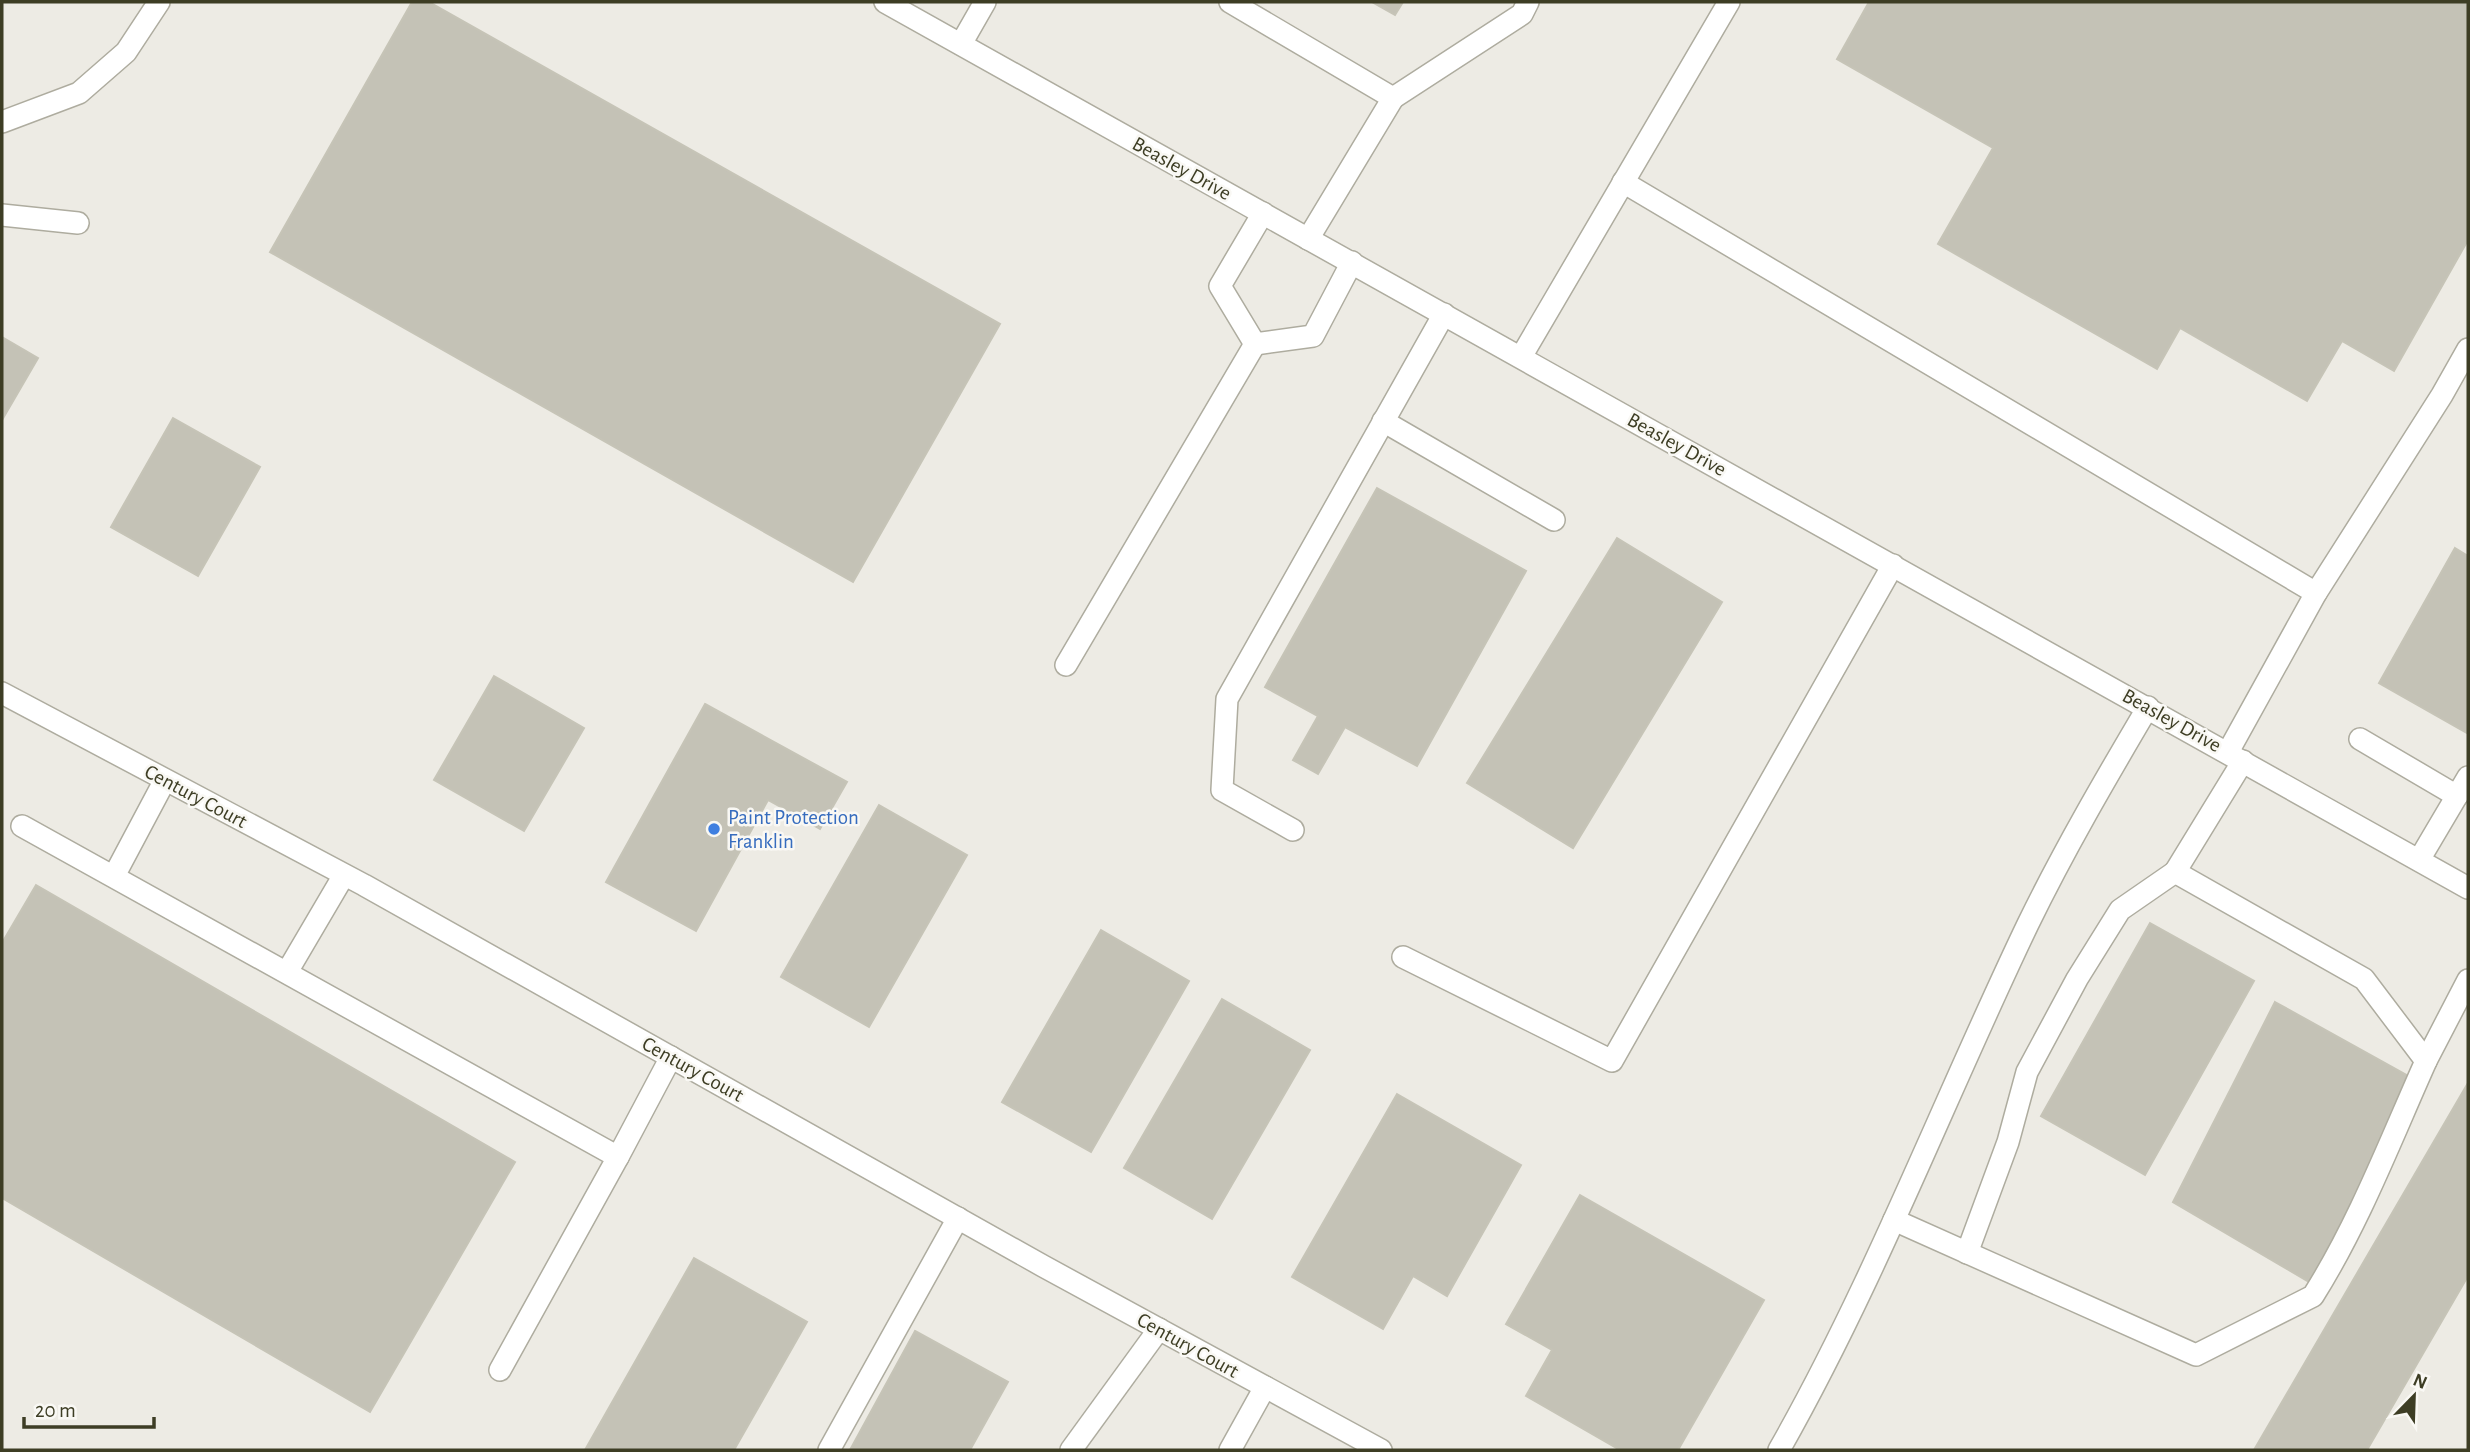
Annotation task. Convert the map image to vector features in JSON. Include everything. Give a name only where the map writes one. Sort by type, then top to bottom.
[{"type":"street","points":[[2,122],[79,93],[126,52],[159,2]]},
{"type":"street","name":"Beasley Drive","points":[[885,2],[2468,888]]},
{"type":"street","points":[[961,44],[985,2]]},
{"type":"street","points":[[1230,2],[1393,98]]},
{"type":"street","points":[[1308,239],[1393,98],[1522,14],[1528,2]]},
{"type":"street","points":[[1521,357],[1729,2]]},
{"type":"street","points":[[1623,182],[2316,593]]},
{"type":"street","points":[[1255,344],[1220,286],[1263,213]]},
{"type":"street","points":[[2,215],[78,223]]},
{"type":"street","points":[[1255,344],[1313,336],[1352,262]]},
{"type":"street","points":[[1293,830],[1222,790],[1227,699],[1444,314]]},
{"type":"street","points":[[1066,665],[1255,344]]},
{"type":"street","points":[[1966,1253],[2008,1142],[2027,1072],[2077,979],[2120,910],[2175,872],[2236,756],[2316,593],[2442,395],[2468,349]]},
{"type":"street","points":[[1384,421],[1554,520]]},
{"type":"street","points":[[1403,957],[1612,1061],[1893,565]]},
{"type":"street","name":"Century Court","points":[[2,693],[344,875],[958,1218],[1381,1450]]},
{"type":"street","points":[[1779,1450],[1894,1220],[2028,924],[2073,837],[2148,707]]},
{"type":"street","points":[[2360,739],[2457,796]]},
{"type":"street","points":[[2419,860],[2468,777]]},
{"type":"street","points":[[114,876],[164,780]]},
{"type":"street","points":[[22,825],[618,1157]]},
{"type":"street","points":[[2175,872],[2364,979],[2426,1061]]},
{"type":"street","points":[[287,972],[344,875]]},
{"type":"street","points":[[1894,1220],[2196,1354],[2313,1296],[2364,1197],[2426,1061],[2468,981]]},
{"type":"street","points":[[500,1370],[671,1057]]},
{"type":"street","points":[[829,1450],[958,1218]]},
{"type":"street","points":[[1071,1450],[1159,1329]]},
{"type":"street","points":[[1230,1450],[1265,1387]]},
{"type":"building","points":[[412,2],[429,2],[1000,324],[853,582],[270,252]]},
{"type":"building","points":[[1372,2],[1403,2],[1395,15]]},
{"type":"building","points":[[1869,2],[2468,2],[2468,240],[2394,371],[2342,341],[2307,401],[2180,328],[2157,369],[1938,244],[1993,148],[1837,59]]},
{"type":"building","points":[[2,337],[38,358],[2,420]]},
{"type":"building","points":[[173,418],[260,467],[198,576],[111,527]]},
{"type":"building","points":[[1377,488],[1526,571],[1417,766],[1345,727],[1318,774],[1293,760],[1318,716],[1265,687]]},
{"type":"building","points":[[1617,538],[1722,602],[1573,848],[1467,783]]},
{"type":"building","points":[[2455,548],[2468,556],[2467,733],[2379,683]]},
{"type":"building","points":[[494,676],[584,728],[524,831],[434,780]]},
{"type":"building","points":[[705,704],[847,782],[820,829],[768,800],[696,931],[606,882]]},
{"type":"building","points":[[879,805],[967,855],[869,1027],[781,977]]},
{"type":"building","points":[[36,885],[515,1162],[370,1412],[2,1198],[2,943]]},
{"type":"building","points":[[2150,923],[2254,981],[2145,1175],[2041,1116]]},
{"type":"building","points":[[1101,930],[1189,981],[1091,1152],[1002,1102]]},
{"type":"building","points":[[1222,999],[1310,1050],[1212,1219],[1124,1168]]},
{"type":"building","points":[[2275,1002],[2410,1077],[2316,1286],[2173,1202]]},
{"type":"building","points":[[2468,1083],[2468,1276],[2367,1450],[2254,1450]]},
{"type":"building","points":[[1397,1094],[1521,1165],[1447,1296],[1413,1276],[1383,1329],[1292,1277]]},
{"type":"building","points":[[1580,1195],[1764,1300],[1678,1450],[1620,1450],[1526,1396],[1552,1350],[1506,1324]]},
{"type":"building","points":[[694,1258],[807,1322],[734,1450],[585,1450]]},
{"type":"building","points":[[915,1331],[1008,1382],[970,1450],[850,1450]]},
{"type":"place","name":"Paint Protection Franklin","points":[[714,829]]}]
